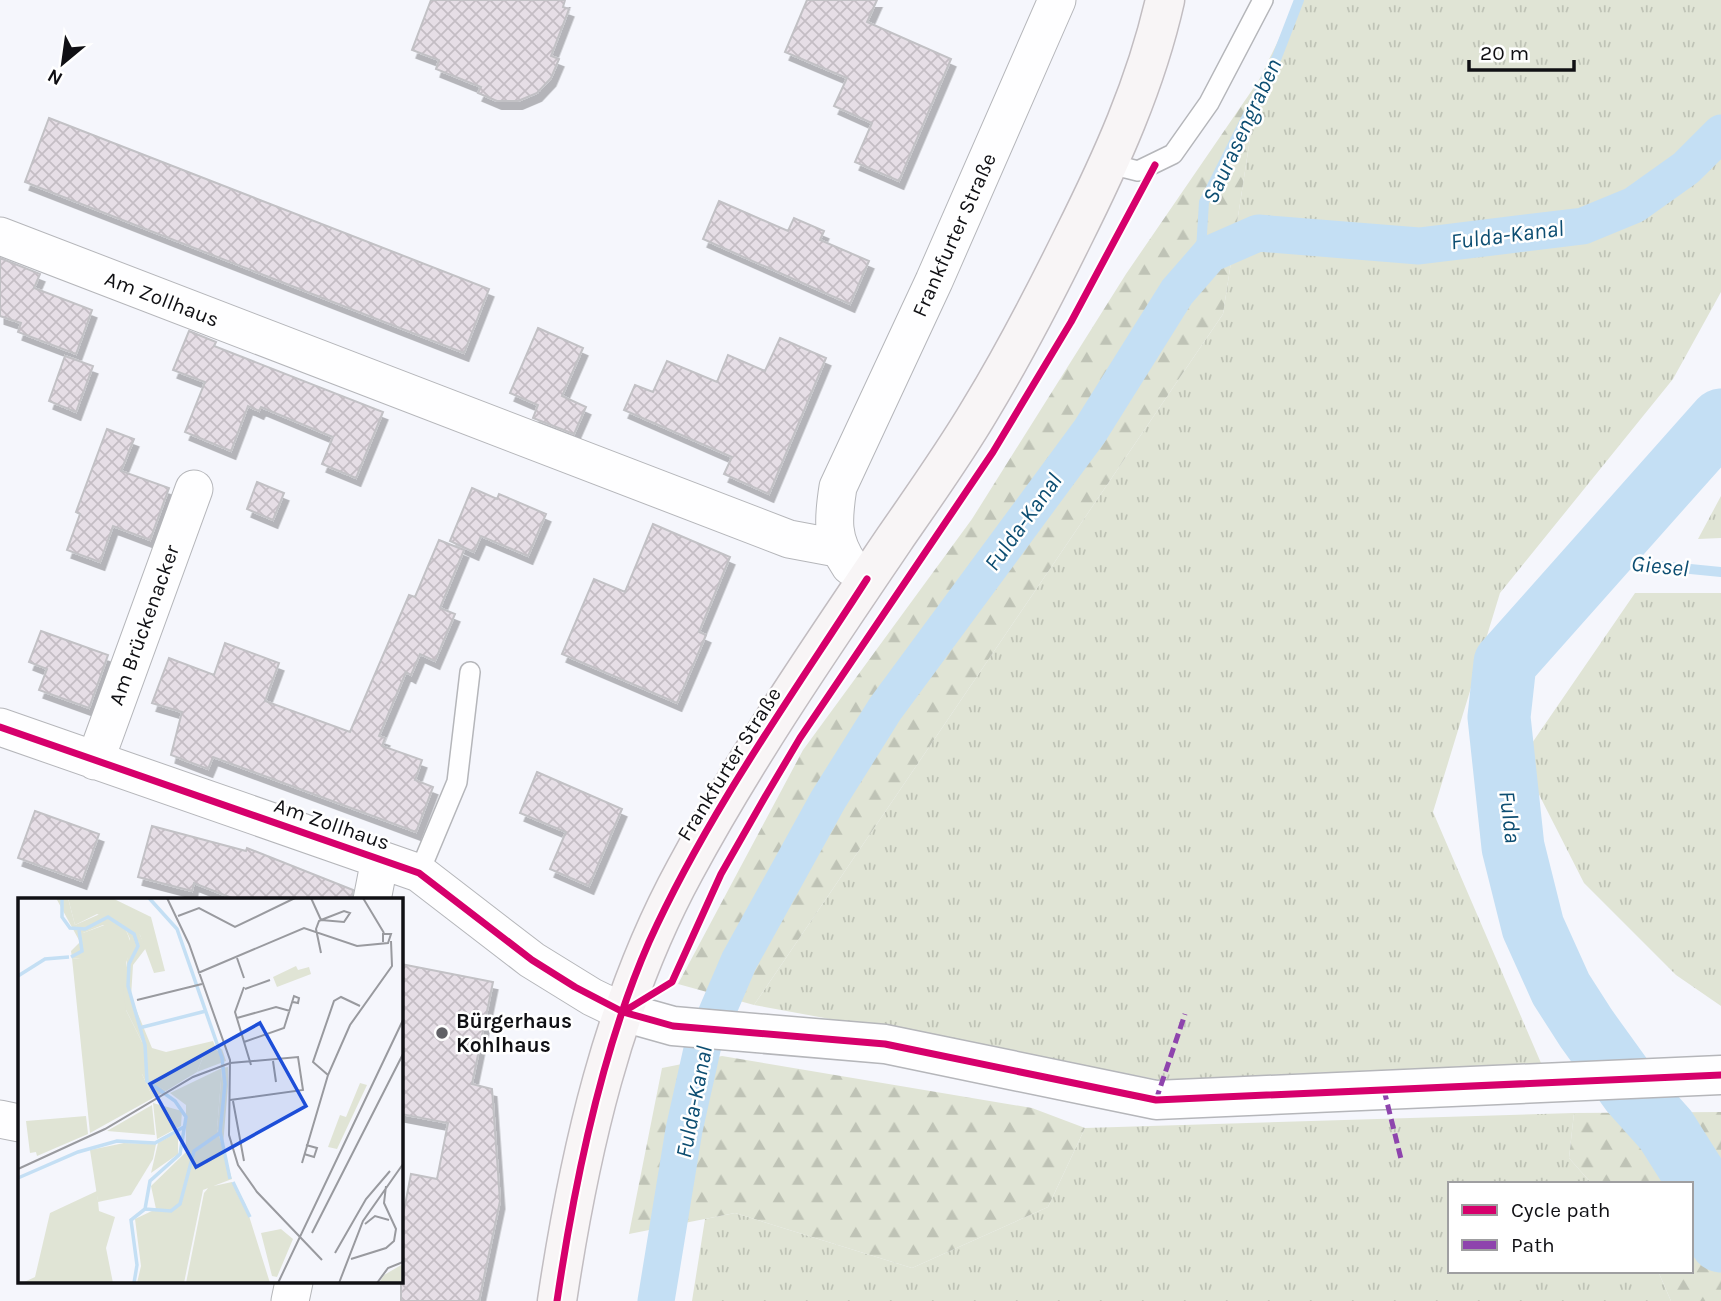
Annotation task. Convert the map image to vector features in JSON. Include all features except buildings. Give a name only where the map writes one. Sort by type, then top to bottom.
[{"type":"main road","name":"Frankfurter Straße","points":[[557,1301],[584,1160],[623,1012],[649,944],[684,871],[738,777],[979,413],[1045,295],[1110,164],[1140,86],[1165,0]]},
{"type":"street","name":"Frankfurter Straße","points":[[837,548],[834,515],[838,487],[934,281],[1057,0]]},
{"type":"street","name":"Am Zollhaus","points":[[0,236],[789,539],[837,548]]},
{"type":"street","name":"Am Brückenacker","points":[[95,761],[194,489]]},
{"type":"street","points":[[837,548],[850,566],[867,579]]},
{"type":"street","name":"Am Zollhaus","points":[[0,727],[419,873],[532,960],[592,997],[623,1012]]},
{"type":"street","points":[[372,898],[380,859]]},
{"type":"street","points":[[623,1012],[673,1026],[885,1044],[1156,1100],[1721,1075]]},
{"type":"street","points":[[0,1119],[18,1123]]},
{"type":"lane","points":[[1110,164],[1138,171],[1173,154],[1209,103],[1264,0]]},
{"type":"lane","points":[[419,873],[457,782],[470,672]]},
{"type":"green space","points":[[1298,0],[1721,0],[1721,292],[1673,379],[1500,593],[1433,812],[1541,1063],[1161,1080],[754,1005],[1223,314],[1259,80]]},
{"type":"green space","points":[[1259,80],[1223,314],[754,1005],[678,984],[803,750],[972,519],[1126,274]]},
{"type":"green space","points":[[1721,496],[1721,538],[1698,539]]},
{"type":"green space","points":[[1635,593],[1721,593],[1721,1006],[1676,975],[1584,883],[1521,759]]},
{"type":"green space","points":[[722,1056],[1032,1108],[1085,1128],[1048,1207],[912,1268],[735,1213],[629,1234],[662,1068]]},
{"type":"green space","points":[[1721,1112],[1721,1301],[1671,1301],[1659,1273],[1693,1273],[1693,1182],[1590,1182],[1569,1158],[1574,1113]]},
{"type":"green space","points":[[1574,1113],[1569,1158],[1590,1182],[1448,1182],[1448,1273],[1659,1273],[1671,1301],[692,1301],[705,1219],[735,1213],[912,1268],[1048,1207],[1085,1128]]},
{"type":"waterway","name":"Saurasengraben","points":[[1200,266],[1204,202],[1277,57],[1299,0]]},
{"type":"waterway","name":"Fulda-Kanal","points":[[656,1301],[684,1130],[703,1045],[739,961],[828,800],[885,709],[1090,431],[1177,292],[1210,254],[1258,233],[1419,246],[1583,226],[1634,205],[1686,168],[1721,133]]},
{"type":"waterway","name":"Fulda","points":[[1721,420],[1505,663],[1499,717],[1513,847],[1533,927],[1561,989],[1586,1028],[1632,1092],[1666,1130],[1705,1192],[1721,1241]]},
{"type":"waterway","name":"Giesel","points":[[1599,560],[1721,572]]},
{"type":"marked path","points":[[1156,1100],[1185,1014]]},
{"type":"marked path","points":[[1384,1090],[1401,1159]]},
{"type":"cycle path","points":[[623,1012],[672,982],[721,874],[765,797],[800,738],[993,452],[1071,322],[1155,165]]},
{"type":"cycle path","points":[[557,1301],[572,1211],[592,1118],[617,1027],[649,942],[723,802],[867,579]]},
{"type":"cycle path","points":[[0,727],[419,873],[532,960],[575,987],[623,1012],[673,1026],[885,1044],[1156,1100],[1721,1075]]},
{"type":"place","name":"Bürgerhaus Kohlhaus","points":[[442,1033]]}]
